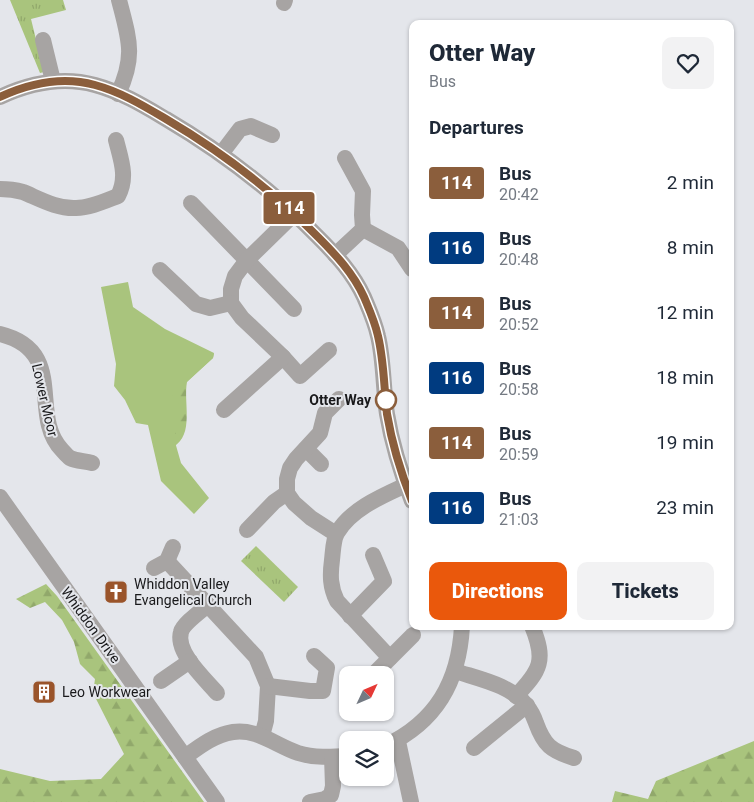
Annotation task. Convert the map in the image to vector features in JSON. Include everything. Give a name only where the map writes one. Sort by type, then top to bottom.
[{"type":"street","points":[[118,94],[129,68],[130,50],[119,0]]},
{"type":"street","points":[[43,40],[54,81]]},
{"type":"street","points":[[0,97],[16,90],[54,81],[74,81],[95,85],[118,94],[136,102],[221,154],[295,213],[352,274],[362,294],[378,335],[391,437],[409,493]]},
{"type":"street","points":[[221,154],[240,129],[250,126],[272,136]]},
{"type":"street","points":[[0,189],[22,192],[60,206],[76,208],[103,202],[118,196],[123,186],[124,169],[116,140]]},
{"type":"street","points":[[346,158],[363,191],[363,229]]},
{"type":"street","points":[[191,203],[294,309]]},
{"type":"street","points":[[295,213],[247,260],[235,276],[231,289],[231,303],[242,318],[300,376],[328,350]]},
{"type":"street","points":[[335,255],[363,229]]},
{"type":"street","points":[[363,229],[398,248],[409,264]]},
{"type":"street","points":[[160,270],[196,304],[210,308],[231,303]]},
{"type":"street","name":"Lower Moor","points":[[0,334],[16,340],[27,347],[41,366],[47,398],[49,425],[55,444],[69,458],[92,463]]},
{"type":"street","points":[[224,410],[283,357]]},
{"type":"street","points":[[336,534],[302,512],[287,493],[287,480],[290,468],[320,433],[325,412],[339,399]]},
{"type":"street","points":[[306,449],[321,464]]},
{"type":"street","points":[[390,658],[337,601],[330,580],[333,547],[336,534],[360,508],[406,485]]},
{"type":"street","points":[[248,530],[274,502],[287,493]]},
{"type":"street","name":"Whiddon Drive","points":[[0,497],[216,802]]},
{"type":"street","points":[[350,616],[384,581],[373,555]]},
{"type":"street","points":[[165,558],[256,657],[268,686],[266,721],[262,736]]},
{"type":"street","points":[[208,605],[184,626],[181,631],[180,643],[190,661],[217,694]]},
{"type":"street","points":[[394,741],[415,728],[442,698],[455,670],[462,630]]},
{"type":"street","points":[[474,748],[521,701],[536,672],[540,659],[540,646],[534,630]]},
{"type":"street","points":[[382,666],[413,635]]},
{"type":"street","points":[[268,686],[310,692],[323,691],[327,668],[314,656]]},
{"type":"street","points":[[160,681],[190,661]]},
{"type":"street","points":[[455,670],[498,685],[521,701],[545,742],[559,753],[574,758]]},
{"type":"street","points":[[185,757],[213,738],[233,732],[246,732],[262,736],[300,754],[339,756]]},
{"type":"street","points":[[394,745],[399,746],[411,802]]},
{"type":"street","points":[[310,802],[325,799],[331,795],[339,760]]},
{"type":"green space","points":[[10,0],[63,0],[66,10],[31,19],[44,72],[40,73]]},
{"type":"green space","points":[[128,282],[133,307],[165,329],[214,353],[213,358],[172,395],[185,412],[175,422],[175,442],[181,463],[209,498],[194,514],[161,481],[148,425],[136,423],[125,400],[114,386],[116,364],[101,287]]},
{"type":"green space","points":[[214,353],[213,358],[187,382],[186,426],[180,442],[173,447],[163,392]]},
{"type":"green space","points":[[256,546],[298,587],[284,602],[241,561]]},
{"type":"green space","points":[[46,584],[57,596],[204,802],[0,802],[0,769],[50,781],[101,779],[124,754],[93,693],[95,679],[80,664],[74,642],[62,620],[45,602],[30,608],[16,599]]},
{"type":"green space","points":[[754,741],[754,802],[612,802],[615,791],[648,799],[656,781]]},
{"type":"bus line","name":"114","points":[[0,97],[16,90],[54,81],[74,81],[95,85],[118,94],[136,102],[221,154],[295,213],[352,274],[372,317],[378,335],[391,437],[409,493]]},
{"type":"place","name":"Otter Way","points":[[386,400]]},
{"type":"place","name":"Whiddon Valley Evangelical Church","points":[[116,592]]},
{"type":"place","name":"Leo Workwear","points":[[44,692]]}]
